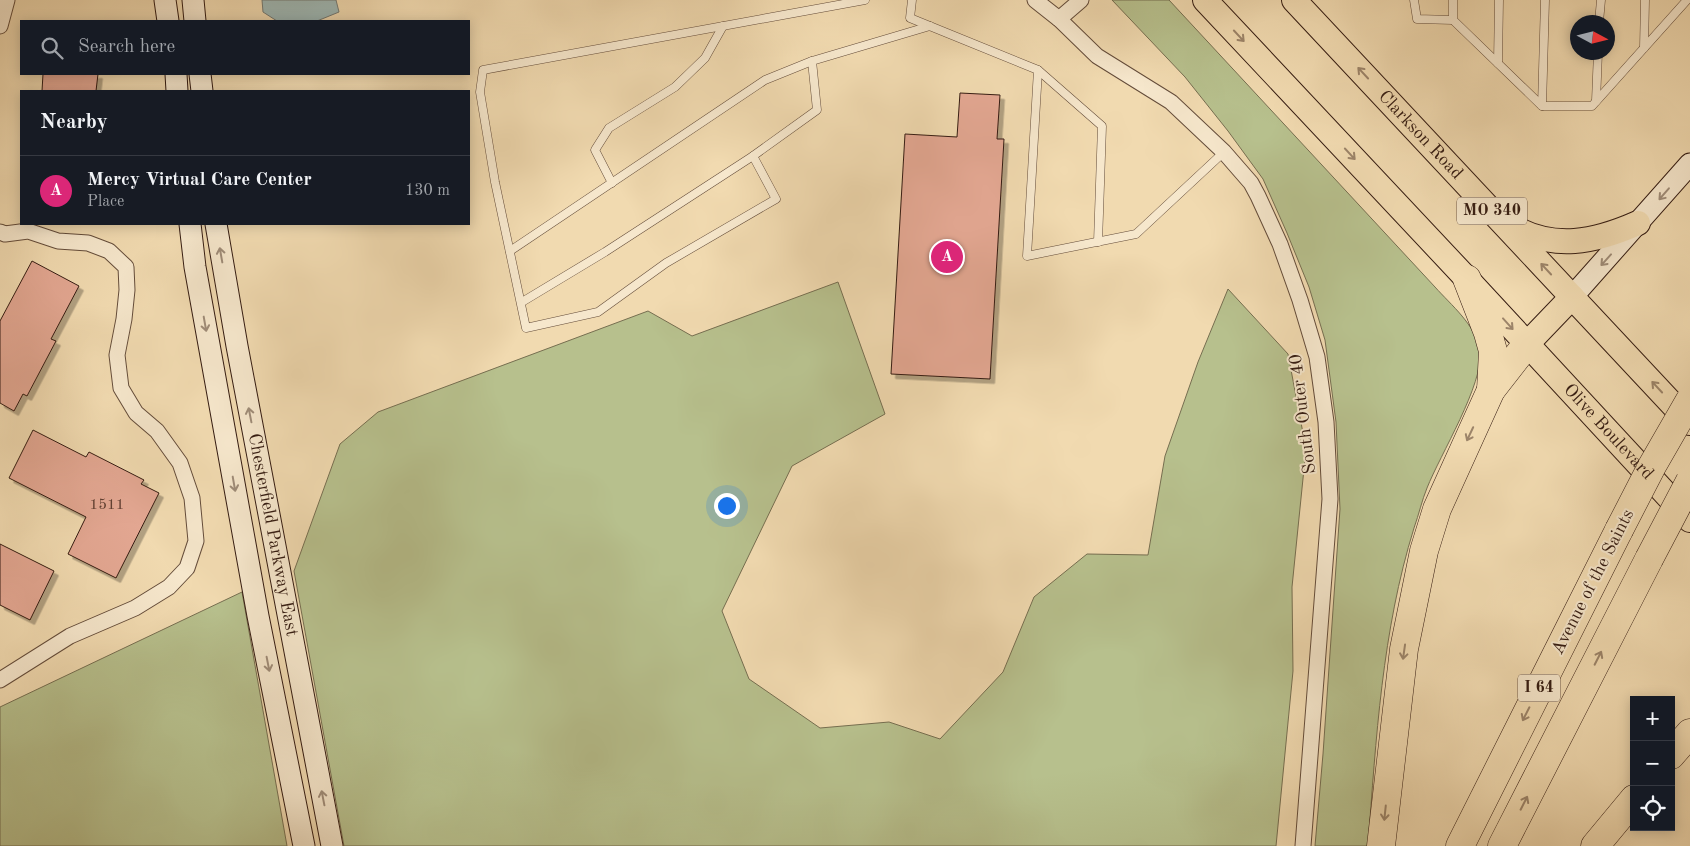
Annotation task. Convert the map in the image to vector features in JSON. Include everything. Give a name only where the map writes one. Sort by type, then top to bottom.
[{"type":"highway","points":[[1467,279],[1488,333],[1492,351],[1491,390]]},
{"type":"highway","points":[[1381,846],[1404,649],[1424,551],[1441,500],[1491,390],[1526,344]]},
{"type":"highway","name":"Avenue of the Saints","points":[[1460,846],[1652,466],[1690,400]]},
{"type":"highway","name":"I 64","points":[[1502,846],[1648,559],[1690,481]]},
{"type":"highway","points":[[1675,750],[1690,733]]},
{"type":"highway","points":[[1595,846],[1630,804]]},
{"type":"main road","points":[[1205,0],[1526,344],[1572,297]]},
{"type":"main road","name":"Clarkson Road","points":[[1294,0],[1690,423]]},
{"type":"main road","points":[[1501,220],[1523,233],[1548,240],[1571,241],[1595,239],[1638,223]]},
{"type":"main road","name":"Olive Boulevard","points":[[1526,344],[1690,520]]},
{"type":"street","points":[[0,26],[7,0]]},
{"type":"street","points":[[165,0],[168,20]]},
{"type":"street","points":[[193,0],[195,20]]},
{"type":"street","name":"South Outer 40","points":[[1036,0],[1059,19],[1097,56],[1171,102],[1224,152],[1251,183],[1280,244],[1300,300],[1317,356],[1326,422],[1330,499],[1304,846]]},
{"type":"street","points":[[1059,19],[1081,0]]},
{"type":"street","points":[[176,75],[177,90]]},
{"type":"street","points":[[200,75],[202,90]]},
{"type":"street","points":[[1572,297],[1690,164]]},
{"type":"street","name":"Chesterfield Parkway East","points":[[190,225],[195,267],[254,597],[304,846]]},
{"type":"street","name":"Chesterfield Parkway East","points":[[216,225],[332,846]]},
{"type":"street","points":[[0,232],[5,234],[28,231],[58,241],[88,243],[110,251],[126,267],[127,290],[117,355],[121,388],[136,413],[157,431],[180,463],[192,498],[196,541],[187,568],[169,587],[135,608],[70,636],[0,680]]},
{"type":"lane","points":[[753,156],[776,199],[666,263],[598,312],[526,328],[495,182],[480,92],[483,70],[865,0]]},
{"type":"lane","points":[[912,0],[910,18],[1038,70],[1102,126],[1098,242]]},
{"type":"lane","points":[[1414,0],[1417,19],[1453,20],[1542,106],[1592,106],[1687,0]]},
{"type":"lane","points":[[1453,20],[1454,0]]},
{"type":"lane","points":[[1498,63],[1499,0]]},
{"type":"lane","points":[[1542,106],[1544,0]]},
{"type":"lane","points":[[1599,15],[1600,0]]},
{"type":"lane","points":[[1644,48],[1645,0]]},
{"type":"lane","points":[[612,183],[595,150],[609,128],[674,87],[706,58],[723,26]]},
{"type":"lane","points":[[510,251],[765,80],[812,61],[930,26]]},
{"type":"lane","points":[[1596,101],[1598,60]]},
{"type":"lane","points":[[522,302],[605,252],[753,156],[817,110],[812,61]]},
{"type":"lane","points":[[1038,70],[1027,256],[1136,234],[1224,152]]},
{"type":"green space","points":[[1112,0],[1169,0],[1455,308],[1468,324],[1478,342],[1480,351],[1479,365],[1475,382],[1460,419],[1425,493],[1403,567],[1394,606],[1382,686],[1368,846],[1315,846],[1340,509],[1336,422],[1325,340],[1309,287],[1263,179],[1185,77]]},
{"type":"green space","points":[[838,282],[885,414],[792,466],[722,611],[749,679],[820,728],[889,722],[940,739],[1003,672],[1034,597],[1087,554],[1148,555],[1165,456],[1198,362],[1228,289],[1288,354],[1306,449],[1292,587],[1293,671],[1276,846],[344,846],[294,571],[340,444],[378,412],[648,311],[692,336]]},
{"type":"green space","points":[[242,592],[287,846],[0,846],[0,707]]},
{"type":"water","points":[[262,0],[336,0],[339,12],[319,20],[275,20],[263,12]]},
{"type":"building","points":[[43,75],[98,75],[96,90],[42,90]]},
{"type":"building","points":[[960,93],[1000,95],[997,139],[1004,139],[990,379],[891,374],[905,134],[957,137]]},
{"type":"building","points":[[32,261],[79,286],[51,339],[56,341],[27,396],[23,394],[14,411],[0,403],[0,321]]},
{"type":"building","points":[[33,430],[86,457],[89,452],[144,480],[141,484],[159,493],[116,578],[68,554],[86,517],[9,478]]},
{"type":"building","points":[[0,544],[54,571],[30,620],[0,605]]},
{"type":"place","name":"Mercy Virtual Care Center","points":[[947,257]]}]
